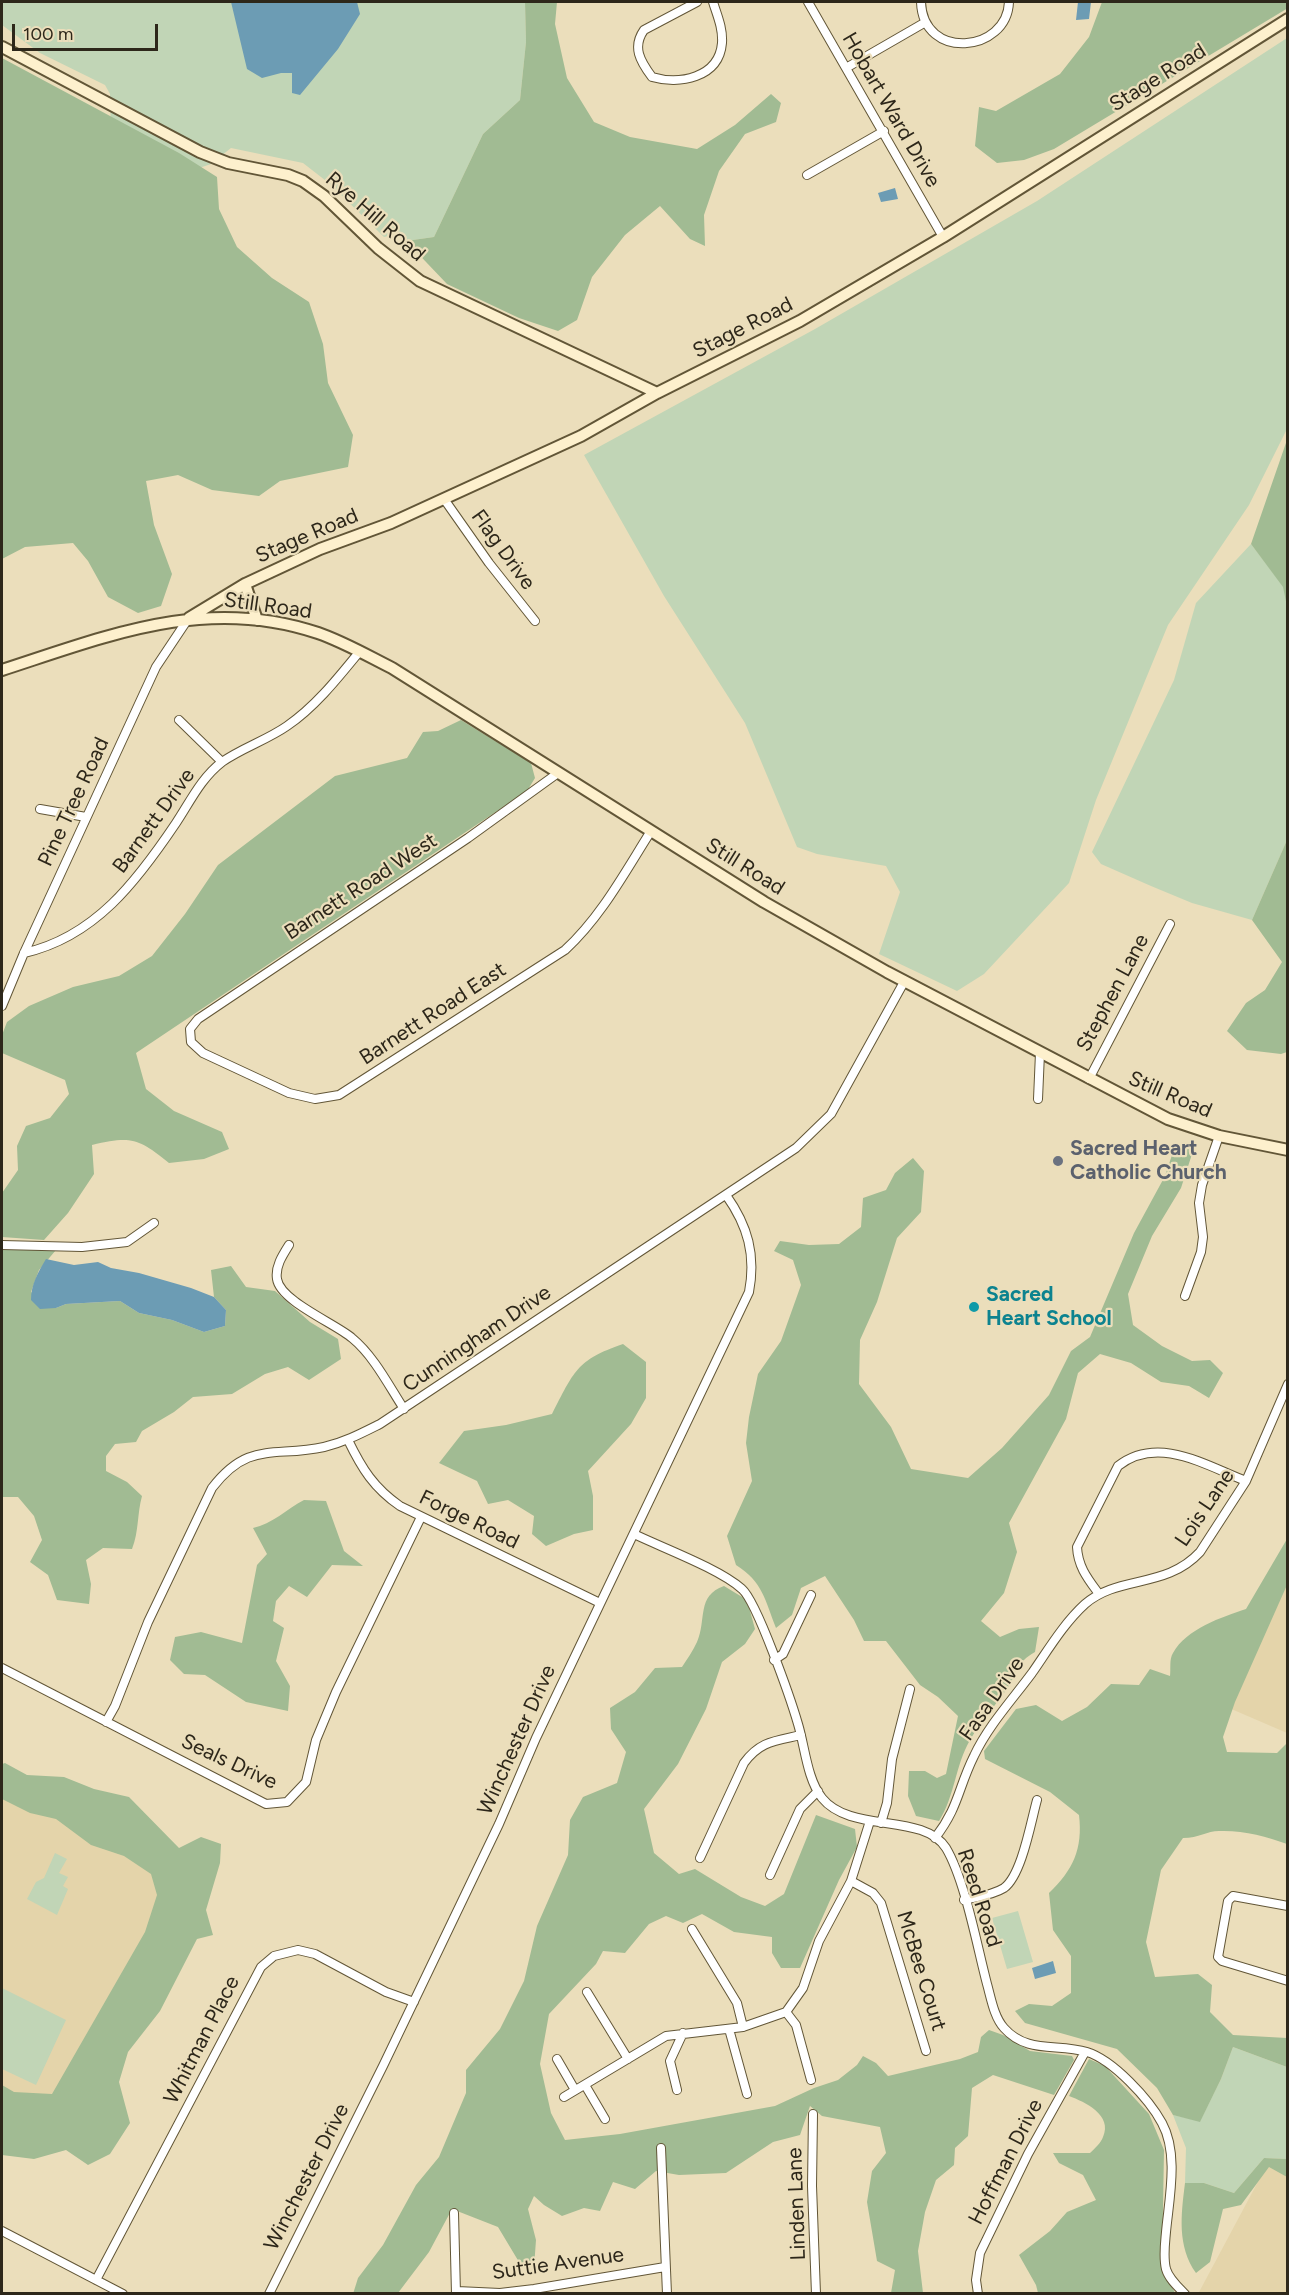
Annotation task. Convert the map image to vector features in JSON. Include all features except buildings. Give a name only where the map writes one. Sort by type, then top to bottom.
[{"type":"street","points":[[697,2],[644,30],[636,43],[640,58],[652,77],[667,81],[692,78],[712,68],[722,44],[720,21],[713,2]]},
{"type":"street","name":"Hobart Ward Drive","points":[[807,2],[884,131],[943,237]]},
{"type":"street","points":[[921,2],[924,23],[946,41],[958,44],[987,37],[1003,22],[1009,2]]},
{"type":"street","name":"Stage Road","points":[[189,618],[245,584],[320,549],[391,524],[581,436],[657,393],[800,321],[943,237],[1287,19]]},
{"type":"street","points":[[846,68],[924,23]]},
{"type":"street","name":"Rye Hill Road","points":[[2,47],[200,152],[228,163],[288,175],[303,181],[324,196],[378,248],[420,281],[657,393]]},
{"type":"street","points":[[807,175],[884,131]]},
{"type":"street","name":"Flag Drive","points":[[444,499],[496,572],[535,621]]},
{"type":"street","points":[[245,584],[257,620]]},
{"type":"street","points":[[2,670],[119,632],[189,618]]},
{"type":"street","name":"Still Road","points":[[189,618],[257,620],[318,633],[360,651],[393,668],[817,934],[904,982],[1168,1119],[1219,1136],[1287,1150]]},
{"type":"street","name":"Pine Tree Road","points":[[2,1006],[24,953],[156,667],[189,618]]},
{"type":"street","name":"Barnett Drive","points":[[24,953],[45,948],[99,917],[122,895],[169,833],[194,792],[222,762],[286,726],[310,708],[360,651]]},
{"type":"street","points":[[179,720],[222,762]]},
{"type":"street","name":"Barnett Road West","points":[[189,1034],[198,1019],[468,838],[558,772]]},
{"type":"street","points":[[40,809],[86,817]]},
{"type":"street","name":"Barnett Road East","points":[[189,1034],[191,1042],[203,1053],[289,1093],[315,1100],[339,1095],[565,950],[582,935],[651,831]]},
{"type":"street","name":"Stephen Lane","points":[[1089,1079],[1170,924]]},
{"type":"street","name":"Cunningham Drive","points":[[106,1722],[115,1706],[147,1622],[212,1488],[224,1473],[240,1460],[259,1453],[323,1447],[348,1440],[404,1409],[796,1148],[831,1114],[904,982]]},
{"type":"street","points":[[1038,1099],[1040,1053]]},
{"type":"street","points":[[1185,1296],[1201,1252],[1203,1237],[1199,1203],[1202,1185],[1219,1136]]},
{"type":"street","name":"Winchester Drive","points":[[270,2294],[414,2002],[600,1603],[749,1292],[753,1273],[752,1248],[746,1227],[726,1195]]},
{"type":"street","points":[[2,1245],[82,1247],[127,1242],[154,1223]]},
{"type":"street","points":[[289,1245],[277,1268],[277,1281],[280,1288],[353,1338],[379,1371],[404,1409]]},
{"type":"street","name":"Lois Lane","points":[[1099,1594],[1171,1574],[1191,1562],[1246,1481],[1287,1384]]},
{"type":"street","name":"Forge Road","points":[[348,1440],[362,1470],[376,1488],[400,1506],[600,1603]]},
{"type":"street","points":[[1099,1594],[1083,1572],[1077,1547],[1113,1474],[1129,1458],[1157,1451],[1180,1455],[1246,1481]]},
{"type":"street","name":"Seals Drive","points":[[2,1668],[266,1804],[287,1802],[306,1782],[316,1740],[336,1692],[421,1517]]},
{"type":"street","name":"Reed Road","points":[[634,1534],[740,1587],[752,1602],[823,1800],[840,1813],[916,1830],[935,1838],[947,1851],[964,1900],[991,1997],[1004,2028],[1031,2046],[1085,2052],[1112,2066],[1163,2126],[1169,2140],[1171,2163],[1164,2252],[1166,2268],[1185,2294]]},
{"type":"street","name":"Fasa Drive","points":[[935,1838],[949,1821],[959,1800],[966,1774],[984,1738],[1071,1618],[1099,1594]]},
{"type":"street","points":[[774,1660],[783,1654],[811,1595]]},
{"type":"street","points":[[881,1823],[887,1803],[892,1759],[910,1689]]},
{"type":"street","points":[[700,1858],[744,1763],[754,1749],[762,1744],[801,1735]]},
{"type":"street","points":[[770,1875],[800,1809],[818,1791]]},
{"type":"street","points":[[964,1900],[996,1892],[1007,1886],[1021,1857],[1037,1800]]},
{"type":"street","points":[[564,2097],[652,2043],[683,2033],[743,2027],[786,2012],[794,2004],[803,1988],[819,1941],[851,1881],[870,1821]]},
{"type":"street","name":"McBee Court","points":[[851,1881],[873,1893],[881,1903],[926,2051]]},
{"type":"street","points":[[1287,1906],[1233,1896],[1228,1901],[1218,1957],[1222,1961],[1287,1981]]},
{"type":"street","points":[[692,1929],[737,2003],[743,2027]]},
{"type":"street","name":"Whitman Place","points":[[96,2280],[261,1967],[274,1956],[298,1950],[315,1954],[386,1992],[414,2002]]},
{"type":"street","points":[[587,1992],[628,2059]]},
{"type":"street","points":[[786,2012],[796,2025],[811,2080]]},
{"type":"street","points":[[729,2029],[747,2094]]},
{"type":"street","points":[[677,2090],[670,2061],[683,2033]]},
{"type":"street","name":"Hoffman Drive","points":[[978,2294],[976,2280],[980,2253],[1028,2154],[1085,2052]]},
{"type":"street","points":[[557,2059],[575,2090]]},
{"type":"street","points":[[585,2085],[605,2120]]},
{"type":"street","name":"Linden Lane","points":[[813,2114],[812,2186],[816,2294]]},
{"type":"street","points":[[661,2148],[667,2294]]},
{"type":"street","points":[[454,2213],[456,2292]]},
{"type":"street","points":[[2,2232],[123,2294]]},
{"type":"street","name":"Suttie Avenue","points":[[456,2292],[500,2293],[534,2289],[665,2267]]},
{"type":"shaded area","points":[[1287,1573],[1287,1733],[1229,1708]]},
{"type":"shaded area","points":[[2,1773],[187,1871],[52,2150],[2,2125]]},
{"type":"shaded area","points":[[1268,2163],[1287,2173],[1287,2293],[1198,2294]]},
{"type":"green space","points":[[2,2],[525,2],[526,42],[520,100],[483,134],[434,237],[406,241],[397,234],[384,237],[330,184],[303,163],[231,148],[211,164],[173,177],[111,131],[110,94],[105,85],[40,53],[2,25]]},
{"type":"green space","points":[[525,2],[557,2],[555,24],[567,78],[594,122],[630,137],[697,149],[735,125],[771,94],[781,103],[776,122],[745,134],[719,171],[704,215],[705,246],[690,239],[660,206],[625,235],[592,277],[577,320],[558,331],[519,318],[447,284],[406,241],[434,237],[483,134],[520,100],[526,42]]},
{"type":"green space","points":[[1102,2],[1287,2],[1288,8],[1054,149],[1024,160],[997,163],[975,146],[979,107],[996,111],[1060,74],[1089,37]]},
{"type":"green space","points":[[1287,38],[1287,429],[1249,505],[1168,625],[1096,800],[1069,883],[984,974],[957,991],[879,954],[900,892],[886,866],[817,854],[797,847],[745,723],[664,596],[584,455],[815,329],[1037,201]]},
{"type":"green space","points":[[2,58],[179,153],[217,177],[219,209],[237,247],[272,278],[309,302],[323,344],[328,383],[353,435],[348,467],[280,481],[259,496],[212,490],[178,475],[146,481],[154,525],[172,574],[161,606],[138,613],[108,597],[88,561],[73,543],[25,547],[2,559]]},
{"type":"green space","points":[[1287,440],[1287,606],[1283,587],[1251,544]]},
{"type":"green space","points":[[1251,544],[1284,587],[1288,606],[1287,840],[1252,920],[1192,903],[1151,886],[1101,864],[1092,852],[1174,680],[1196,603]]},
{"type":"green space","points":[[461,720],[531,763],[535,778],[527,791],[136,1053],[146,1089],[174,1111],[222,1132],[229,1149],[204,1159],[169,1163],[149,1148],[134,1141],[116,1140],[92,1145],[94,1174],[68,1213],[44,1240],[2,1237],[2,1193],[18,1170],[17,1146],[26,1126],[50,1118],[69,1094],[65,1080],[2,1053],[2,1035],[7,1022],[29,1006],[73,987],[119,976],[152,956],[185,914],[218,865],[335,776],[407,758],[423,732],[438,731]]},
{"type":"green space","points":[[1287,840],[1287,1052],[1281,1054],[1247,1050],[1227,1031],[1246,1003],[1265,990],[1282,962],[1252,920]]},
{"type":"green space","points":[[1176,1143],[1193,1151],[1181,1188],[1152,1236],[1128,1294],[1133,1325],[1162,1346],[1192,1361],[1210,1360],[1223,1373],[1209,1398],[1189,1386],[1161,1382],[1131,1363],[1100,1354],[1078,1373],[1066,1419],[1009,1523],[1017,1552],[1004,1593],[981,1621],[1000,1637],[1019,1629],[1039,1627],[1035,1652],[1021,1663],[1008,1687],[970,1740],[939,1821],[916,1816],[908,1796],[909,1771],[925,1771],[937,1778],[946,1774],[958,1716],[938,1697],[920,1685],[886,1641],[864,1641],[854,1620],[825,1576],[801,1588],[792,1615],[776,1628],[758,1585],[736,1565],[727,1536],[752,1481],[746,1443],[758,1374],[781,1341],[801,1285],[793,1260],[774,1251],[780,1241],[809,1245],[839,1244],[861,1227],[863,1198],[886,1190],[895,1173],[913,1158],[924,1171],[921,1212],[897,1238],[877,1302],[860,1340],[859,1384],[891,1427],[911,1469],[968,1478],[1002,1448],[1049,1395],[1071,1351],[1090,1337],[1134,1233],[1165,1176]]},
{"type":"green space","points":[[2,1249],[56,1250],[39,1270],[31,1292],[56,1308],[66,1304],[120,1301],[139,1313],[172,1320],[204,1332],[225,1326],[226,1310],[214,1297],[211,1270],[231,1266],[246,1287],[275,1291],[310,1322],[338,1339],[341,1359],[309,1380],[288,1367],[265,1374],[232,1394],[193,1397],[174,1412],[142,1431],[136,1442],[115,1444],[106,1456],[106,1471],[127,1482],[142,1496],[137,1529],[132,1549],[103,1548],[86,1560],[91,1584],[89,1604],[57,1600],[48,1575],[30,1562],[42,1540],[34,1516],[18,1497],[2,1497]]},
{"type":"green space","points":[[623,1344],[646,1362],[646,1398],[631,1424],[588,1471],[593,1496],[593,1530],[574,1534],[546,1546],[532,1534],[534,1516],[508,1500],[488,1504],[477,1481],[439,1463],[464,1431],[506,1425],[552,1414],[578,1369],[595,1356]]},
{"type":"green space","points":[[304,1500],[326,1501],[344,1551],[363,1566],[332,1565],[307,1597],[289,1586],[276,1601],[273,1621],[284,1628],[276,1661],[290,1686],[288,1711],[246,1702],[205,1675],[184,1674],[170,1660],[175,1637],[201,1632],[242,1643],[257,1565],[267,1554],[253,1528],[273,1520]]},
{"type":"green space","points":[[1287,1539],[1287,1585],[1235,1702],[1223,1737],[1227,1752],[1277,1753],[1287,1743],[1287,1844],[1271,1838],[1236,1831],[1215,1831],[1183,1838],[1161,1870],[1146,1942],[1155,1977],[1198,1974],[1212,1985],[1210,2012],[1233,2035],[1287,2038],[1287,2067],[1233,2047],[1221,2079],[1200,2122],[1173,2115],[1157,2088],[1117,2049],[1025,2023],[1015,2011],[1029,2004],[1052,2006],[1071,1993],[1071,1956],[1053,1930],[1049,1893],[1070,1867],[1078,1849],[1079,1815],[1050,1792],[985,1759],[984,1751],[1016,1709],[1036,1705],[1062,1721],[1087,1707],[1111,1684],[1139,1685],[1150,1669],[1170,1676],[1172,1655],[1187,1637],[1205,1625],[1246,1609]]},
{"type":"green space","points":[[724,1586],[747,1600],[755,1629],[745,1644],[722,1662],[706,1709],[678,1764],[644,1809],[654,1853],[679,1874],[695,1869],[741,1897],[765,1906],[784,1894],[816,1815],[855,1829],[857,1847],[839,1880],[800,1968],[781,1968],[772,1953],[772,1937],[734,1932],[702,1914],[683,1923],[666,1916],[649,1924],[625,1953],[603,1951],[596,1964],[549,2014],[540,2064],[551,2113],[565,2140],[620,2134],[775,2106],[838,2080],[857,2065],[863,2056],[876,2063],[888,2076],[960,2059],[978,2052],[981,2037],[989,2030],[1003,2035],[1030,2051],[1072,2056],[1074,2060],[1054,2095],[993,2075],[972,2088],[968,2136],[955,2148],[954,2165],[936,2180],[925,2212],[918,2251],[923,2293],[891,2293],[895,2270],[877,2261],[867,2202],[872,2171],[886,2153],[880,2127],[822,2116],[810,2106],[800,2135],[773,2142],[726,2173],[679,2175],[656,2171],[635,2189],[613,2182],[600,2211],[584,2208],[562,2216],[534,2196],[528,2209],[536,2240],[534,2267],[522,2267],[498,2227],[452,2209],[429,2252],[398,2293],[353,2294],[358,2278],[383,2245],[416,2185],[439,2157],[466,2093],[466,2070],[500,2029],[524,1981],[537,1926],[568,1855],[570,1820],[583,1797],[617,1783],[626,1752],[611,1729],[610,1708],[635,1692],[655,1668],[682,1667],[697,1642],[709,1596]]},
{"type":"green space","points":[[5,1763],[27,1775],[64,1777],[94,1789],[129,1797],[179,1848],[201,1837],[221,1844],[220,1863],[206,1910],[213,1935],[197,1939],[160,2011],[128,2052],[119,2082],[130,2123],[110,2154],[88,2165],[66,2150],[34,2159],[2,2155],[2,2085],[14,2092],[52,2094],[145,1932],[157,1895],[151,1874],[124,1856],[91,1845],[56,1819],[30,1813],[2,1799],[2,1764]]},
{"type":"green space","points":[[55,1853],[67,1859],[59,1873],[68,1877],[63,1886],[68,1889],[57,1915],[27,1899],[36,1882],[44,1878]]},
{"type":"green space","points":[[1018,1911],[1033,1962],[1007,1969],[992,1918]]},
{"type":"green space","points":[[2,1988],[66,2020],[36,2085],[2,2069]]},
{"type":"green space","points":[[1233,2047],[1287,2067],[1287,2159],[1264,2158],[1234,2193],[1204,2183],[1185,2183],[1186,2148],[1173,2115],[1200,2121],[1221,2079]]},
{"type":"green space","points":[[1089,2059],[1105,2066],[1149,2114],[1164,2150],[1162,2266],[1175,2293],[1038,2293],[1019,2255],[1050,2231],[1067,2212],[1096,2200],[1083,2175],[1059,2163],[1053,2153],[1090,2153],[1103,2137],[1105,2129],[1101,2116],[1089,2106],[1069,2096]]},
{"type":"green space","points":[[1264,2158],[1287,2159],[1287,2177],[1269,2167],[1241,2205],[1223,2209],[1210,2262],[1196,2273],[1183,2241],[1185,2183],[1204,2183],[1234,2193]]},
{"type":"water","points":[[231,2],[357,2],[360,14],[338,49],[300,95],[292,93],[292,73],[281,73],[262,78],[247,69]]},
{"type":"water","points":[[1078,2],[1091,2],[1089,19],[1076,20]]},
{"type":"water","points":[[895,188],[898,199],[881,202],[878,193]]},
{"type":"water","points":[[46,1259],[74,1265],[98,1262],[111,1268],[139,1273],[191,1288],[214,1297],[226,1310],[225,1326],[204,1332],[172,1320],[139,1313],[120,1301],[66,1304],[56,1308],[40,1309],[31,1300],[31,1294]]},
{"type":"water","points":[[1053,1961],[1056,1973],[1035,1979],[1032,1968]]},
{"type":"place","name":"Sacred Heart Catholic Church","points":[[1058,1161]]},
{"type":"place","name":"Sacred Heart School","points":[[974,1307]]}]
